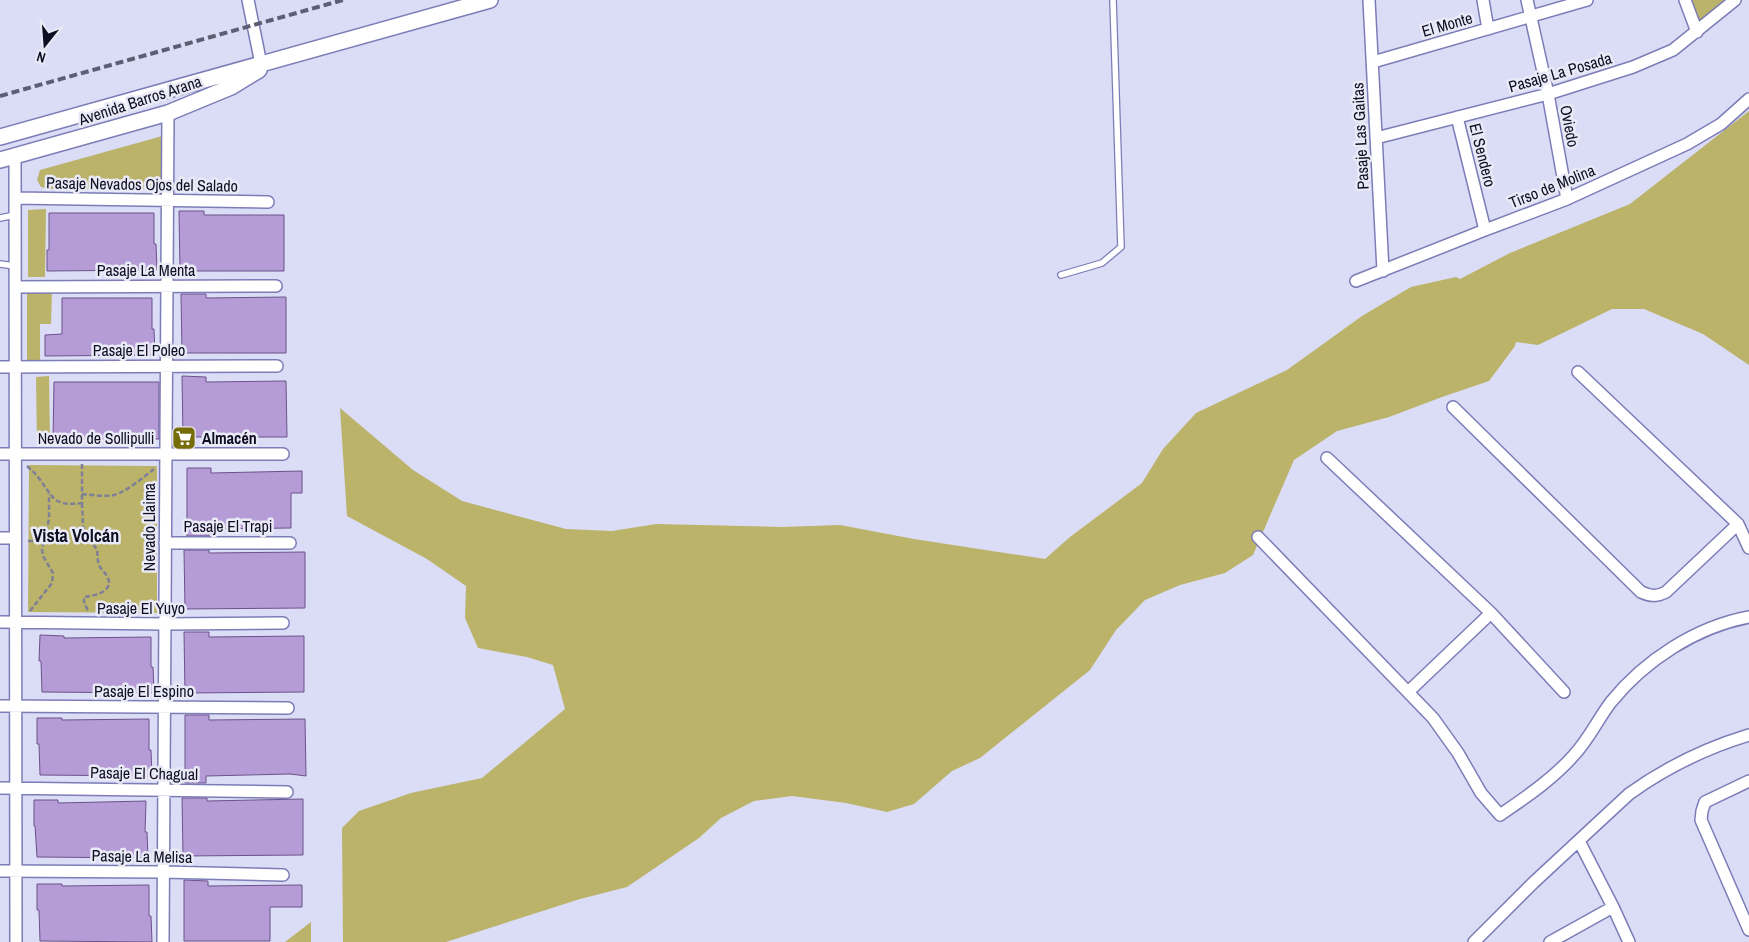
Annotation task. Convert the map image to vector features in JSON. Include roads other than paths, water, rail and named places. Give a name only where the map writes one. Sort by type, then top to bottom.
[{"type":"main road","name":"Avenida Barros Arana","points":[[0,137],[490,0]]},
{"type":"main road","name":"Avenida Barros Arana","points":[[0,160],[168,112],[231,87],[285,57]]},
{"type":"main road","points":[[168,112],[175,95],[183,86]]},
{"type":"main road","points":[[15,157],[17,145],[29,129]]},
{"type":"main road","points":[[0,144],[15,157]]},
{"type":"street","points":[[248,0],[261,64]]},
{"type":"street","name":"Pasaje Las Gaitas","points":[[1370,0],[1383,271]]},
{"type":"street","points":[[1484,0],[1488,29]]},
{"type":"street","name":"Oviedo","points":[[1527,0],[1548,94],[1567,199]]},
{"type":"street","name":"El Monte","points":[[1373,62],[1588,0]]},
{"type":"street","points":[[1685,0],[1697,32]]},
{"type":"street","name":"Pasaje La Posada","points":[[1376,138],[1548,94],[1633,67],[1673,50],[1735,0]]},
{"type":"street","name":"Tirso de Molina","points":[[1356,281],[1567,199],[1687,144],[1721,124],[1749,99]]},
{"type":"street","name":"Nevado Llaima","points":[[163,942],[168,112]]},
{"type":"street","name":"El Sendero","points":[[1457,117],[1485,230]]},
{"type":"street","points":[[15,157],[16,942]]},
{"type":"street","name":"Pasaje Nevados Ojos del Salado","points":[[15,198],[168,202],[268,202]]},
{"type":"street","name":"Pasaje La Menta","points":[[15,287],[276,286]]},
{"type":"street","name":"Pasaje El Poleo","points":[[0,367],[277,366]]},
{"type":"street","points":[[1578,372],[1738,524],[1749,548]]},
{"type":"street","points":[[1453,407],[1641,592],[1658,596],[1666,592],[1738,524]]},
{"type":"street","name":"Nevado de Sollipulli","points":[[0,454],[283,454]]},
{"type":"street","points":[[1327,458],[1491,613],[1564,692]]},
{"type":"street","points":[[1258,537],[1433,718],[1470,773],[1481,793],[1500,815],[1544,784],[1560,770],[1587,741],[1596,724],[1616,697],[1650,664],[1697,635],[1722,624],[1749,617]]},
{"type":"street","points":[[0,538],[15,538]]},
{"type":"street","name":"Pasaje El Trapi","points":[[165,543],[290,543]]},
{"type":"street","points":[[1408,692],[1491,613]]},
{"type":"street","name":"Pasaje El Yuyo","points":[[0,622],[93,624],[283,623]]},
{"type":"street","name":"Pasaje El Espino","points":[[0,706],[288,708]]},
{"type":"street","points":[[1474,942],[1614,806],[1645,782],[1684,761],[1749,735]]},
{"type":"street","points":[[1749,781],[1705,802],[1701,820],[1749,930]]},
{"type":"street","name":"Pasaje El Chagual","points":[[0,788],[287,792]]},
{"type":"street","points":[[1579,842],[1613,906],[1629,942]]},
{"type":"street","name":"Pasaje La Melisa","points":[[0,871],[283,875]]},
{"type":"street","points":[[1550,942],[1613,906]]},
{"type":"lane","points":[[1062,275],[1102,263],[1121,247],[1113,0]]},
{"type":"lane","points":[[0,218],[15,216]]},
{"type":"lane","points":[[0,264],[15,266]]},
{"type":"railway","points":[[0,96],[343,0]]},
{"type":"place","name":"Almacén","points":[[184,438]]},
{"type":"district","name":"Vista Volcán","points":[[76,536]]}]
